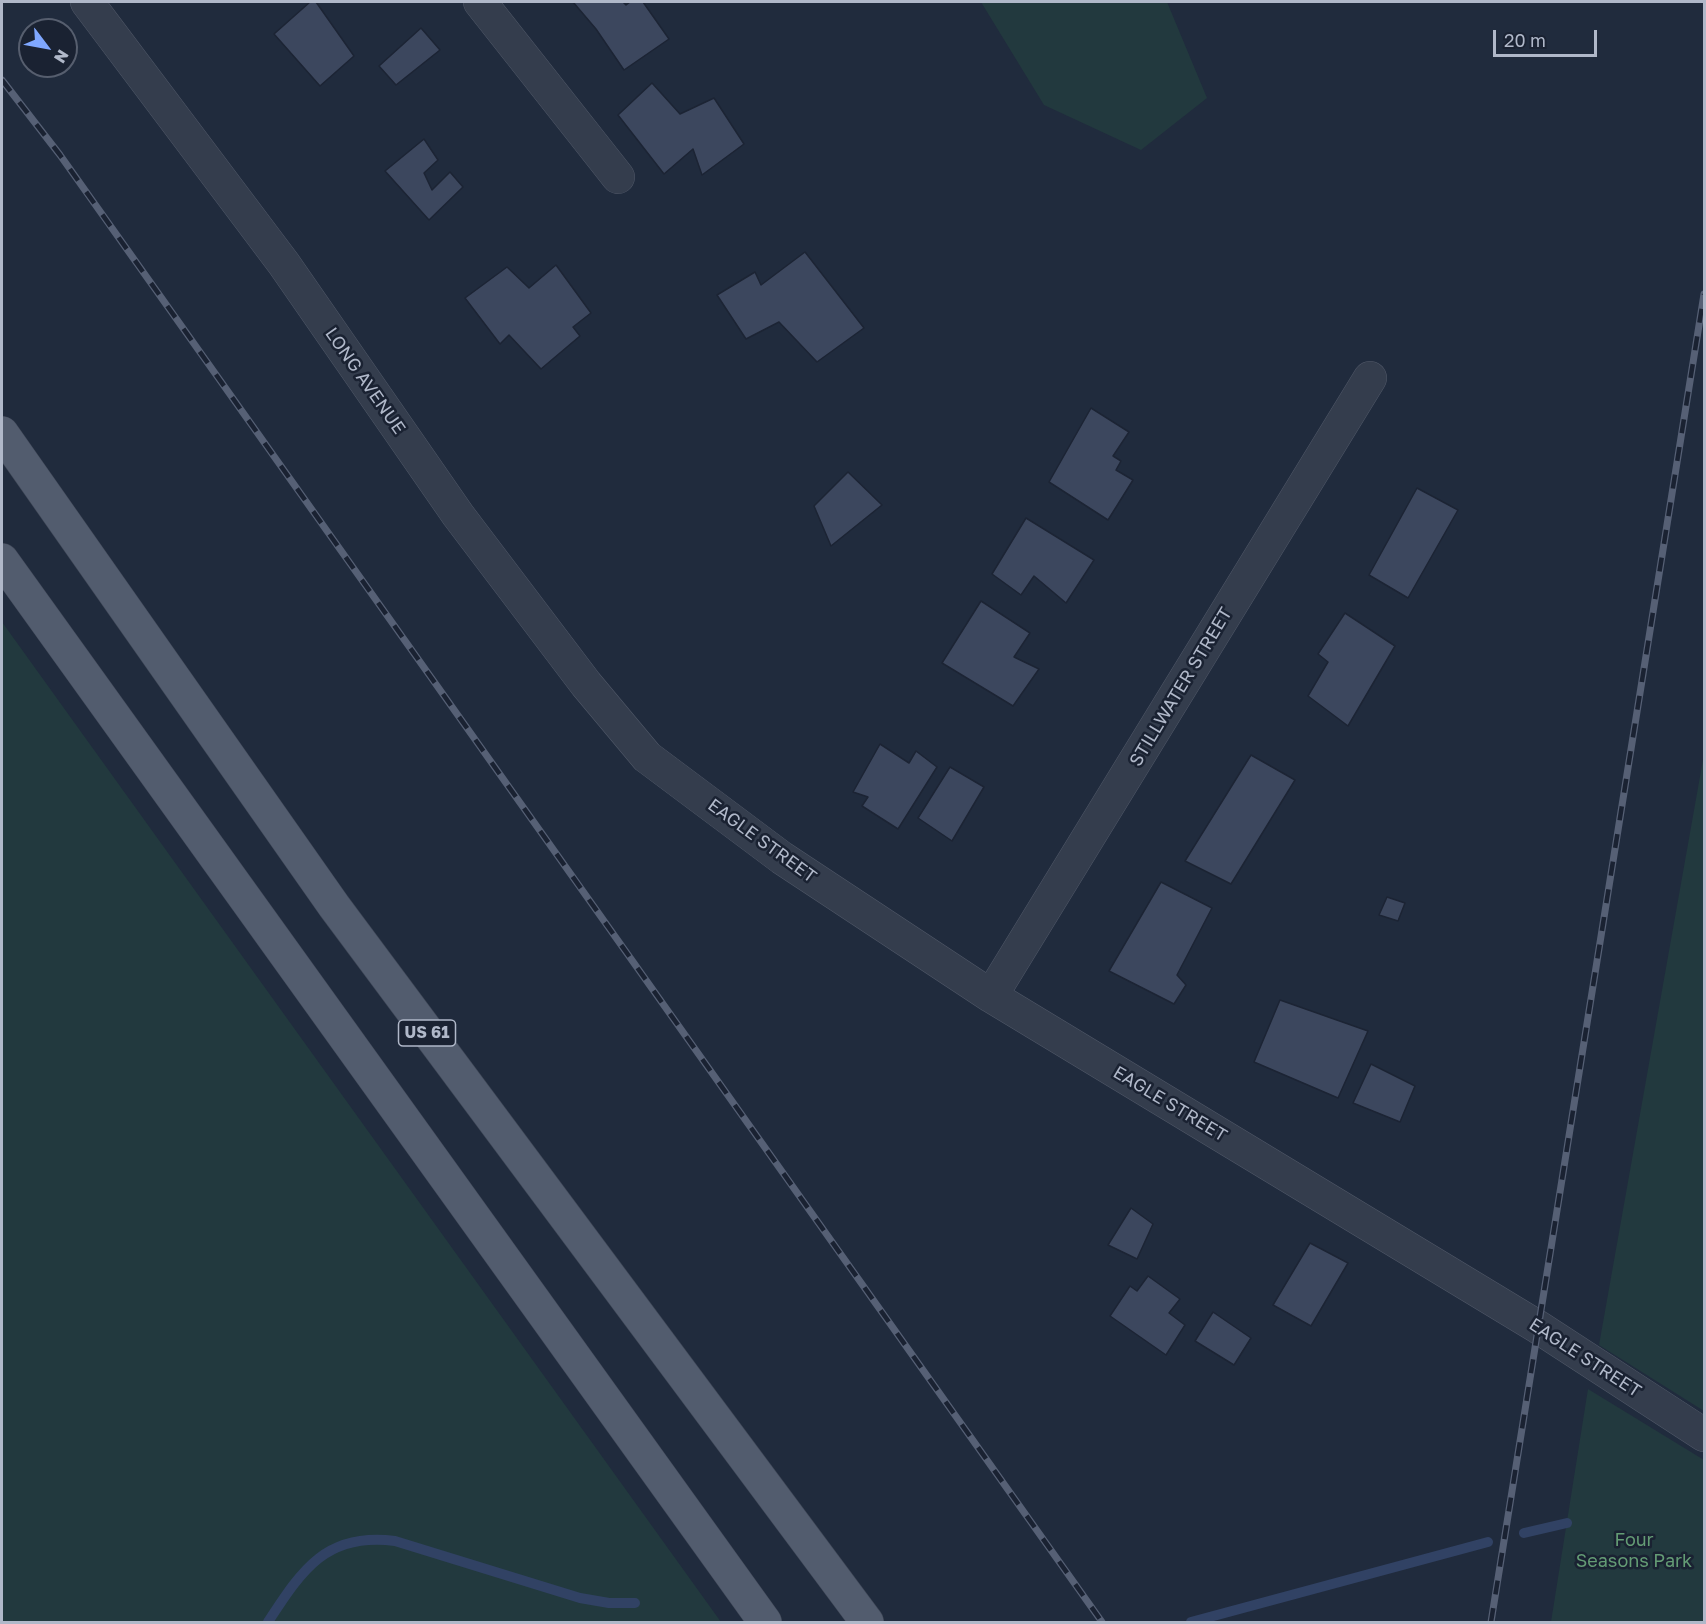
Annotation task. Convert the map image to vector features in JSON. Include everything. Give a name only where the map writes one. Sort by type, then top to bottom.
[{"type":"main road","name":"US 61","points":[[2,433],[334,906],[867,1623]]},
{"type":"main road","points":[[2,560],[765,1623]]},
{"type":"street","name":"LONG AVENUE","points":[[87,2],[284,264],[458,515],[586,684],[648,757]]},
{"type":"street","points":[[480,2],[618,177]]},
{"type":"street","name":"STILLWATER STREET","points":[[991,996],[1370,378]]},
{"type":"street","name":"EAGLE STREET","points":[[648,757],[782,858],[991,996],[1528,1321],[1704,1435]]},
{"type":"green space","points":[[981,2],[1167,2],[1207,98],[1141,150],[1044,105]]},
{"type":"green space","points":[[2,622],[721,1622],[2,1622]]},
{"type":"green space","points":[[1704,754],[1704,1411],[1599,1345]]},
{"type":"green space","name":"Four Seasons Park","points":[[1588,1389],[1704,1460],[1704,1622],[1551,1622]]},
{"type":"building","points":[[310,2],[316,2],[354,56],[320,86],[274,34]]},
{"type":"building","points":[[573,2],[623,2],[626,5],[630,2],[643,2],[669,39],[624,70],[596,29]]},
{"type":"building","points":[[421,28],[440,50],[396,85],[379,66]]},
{"type":"building","points":[[652,83],[680,114],[714,98],[744,144],[702,175],[693,149],[664,174],[618,115]]},
{"type":"building","points":[[424,139],[438,160],[424,173],[432,190],[450,172],[463,187],[429,220],[385,171]]},
{"type":"building","points":[[805,252],[864,328],[817,362],[779,322],[746,339],[717,295],[755,272],[761,285]]},
{"type":"building","points":[[556,265],[591,313],[573,327],[580,336],[541,369],[509,335],[500,344],[465,298],[507,267],[529,288]]},
{"type":"building","points":[[1091,408],[1129,432],[1113,456],[1121,461],[1116,470],[1133,480],[1108,520],[1049,482]]},
{"type":"building","points":[[848,472],[882,505],[831,546],[814,506]]},
{"type":"building","points":[[1417,488],[1458,510],[1408,598],[1369,575]]},
{"type":"building","points":[[1026,518],[1094,560],[1066,603],[1034,576],[1021,595],[992,574]]},
{"type":"building","points":[[981,601],[1030,633],[1014,657],[1039,669],[1013,706],[942,663]]},
{"type":"building","points":[[1345,613],[1395,646],[1348,726],[1308,696],[1328,662],[1318,654]]},
{"type":"building","points":[[880,744],[909,763],[916,751],[937,767],[898,829],[862,806],[868,797],[853,792]]},
{"type":"building","points":[[1251,755],[1295,780],[1231,884],[1185,861]]},
{"type":"building","points":[[950,767],[984,787],[952,841],[918,818]]},
{"type":"building","points":[[1161,882],[1212,908],[1177,975],[1186,985],[1174,1004],[1109,971]]},
{"type":"building","points":[[1387,897],[1405,903],[1398,921],[1379,915]]},
{"type":"building","points":[[1280,1000],[1368,1031],[1338,1098],[1254,1062]]},
{"type":"building","points":[[1371,1064],[1415,1086],[1400,1122],[1353,1103]]},
{"type":"building","points":[[1131,1208],[1153,1224],[1137,1259],[1108,1245]]},
{"type":"building","points":[[1310,1243],[1348,1263],[1311,1326],[1273,1305]]},
{"type":"building","points":[[1148,1276],[1180,1299],[1169,1313],[1185,1325],[1166,1355],[1110,1316],[1130,1286],[1137,1291]]},
{"type":"building","points":[[1213,1312],[1251,1338],[1234,1365],[1195,1341]]},
{"type":"waterway","points":[[1524,1533],[1567,1523]]},
{"type":"waterway","points":[[268,1622],[292,1586],[318,1559],[333,1549],[371,1540],[395,1541],[580,1598],[609,1603],[635,1603]]},
{"type":"waterway","points":[[1191,1622],[1488,1542]]},
{"type":"railway","points":[[2,80],[60,155],[1102,1622]]},
{"type":"railway","points":[[1491,1622],[1704,294]]}]
